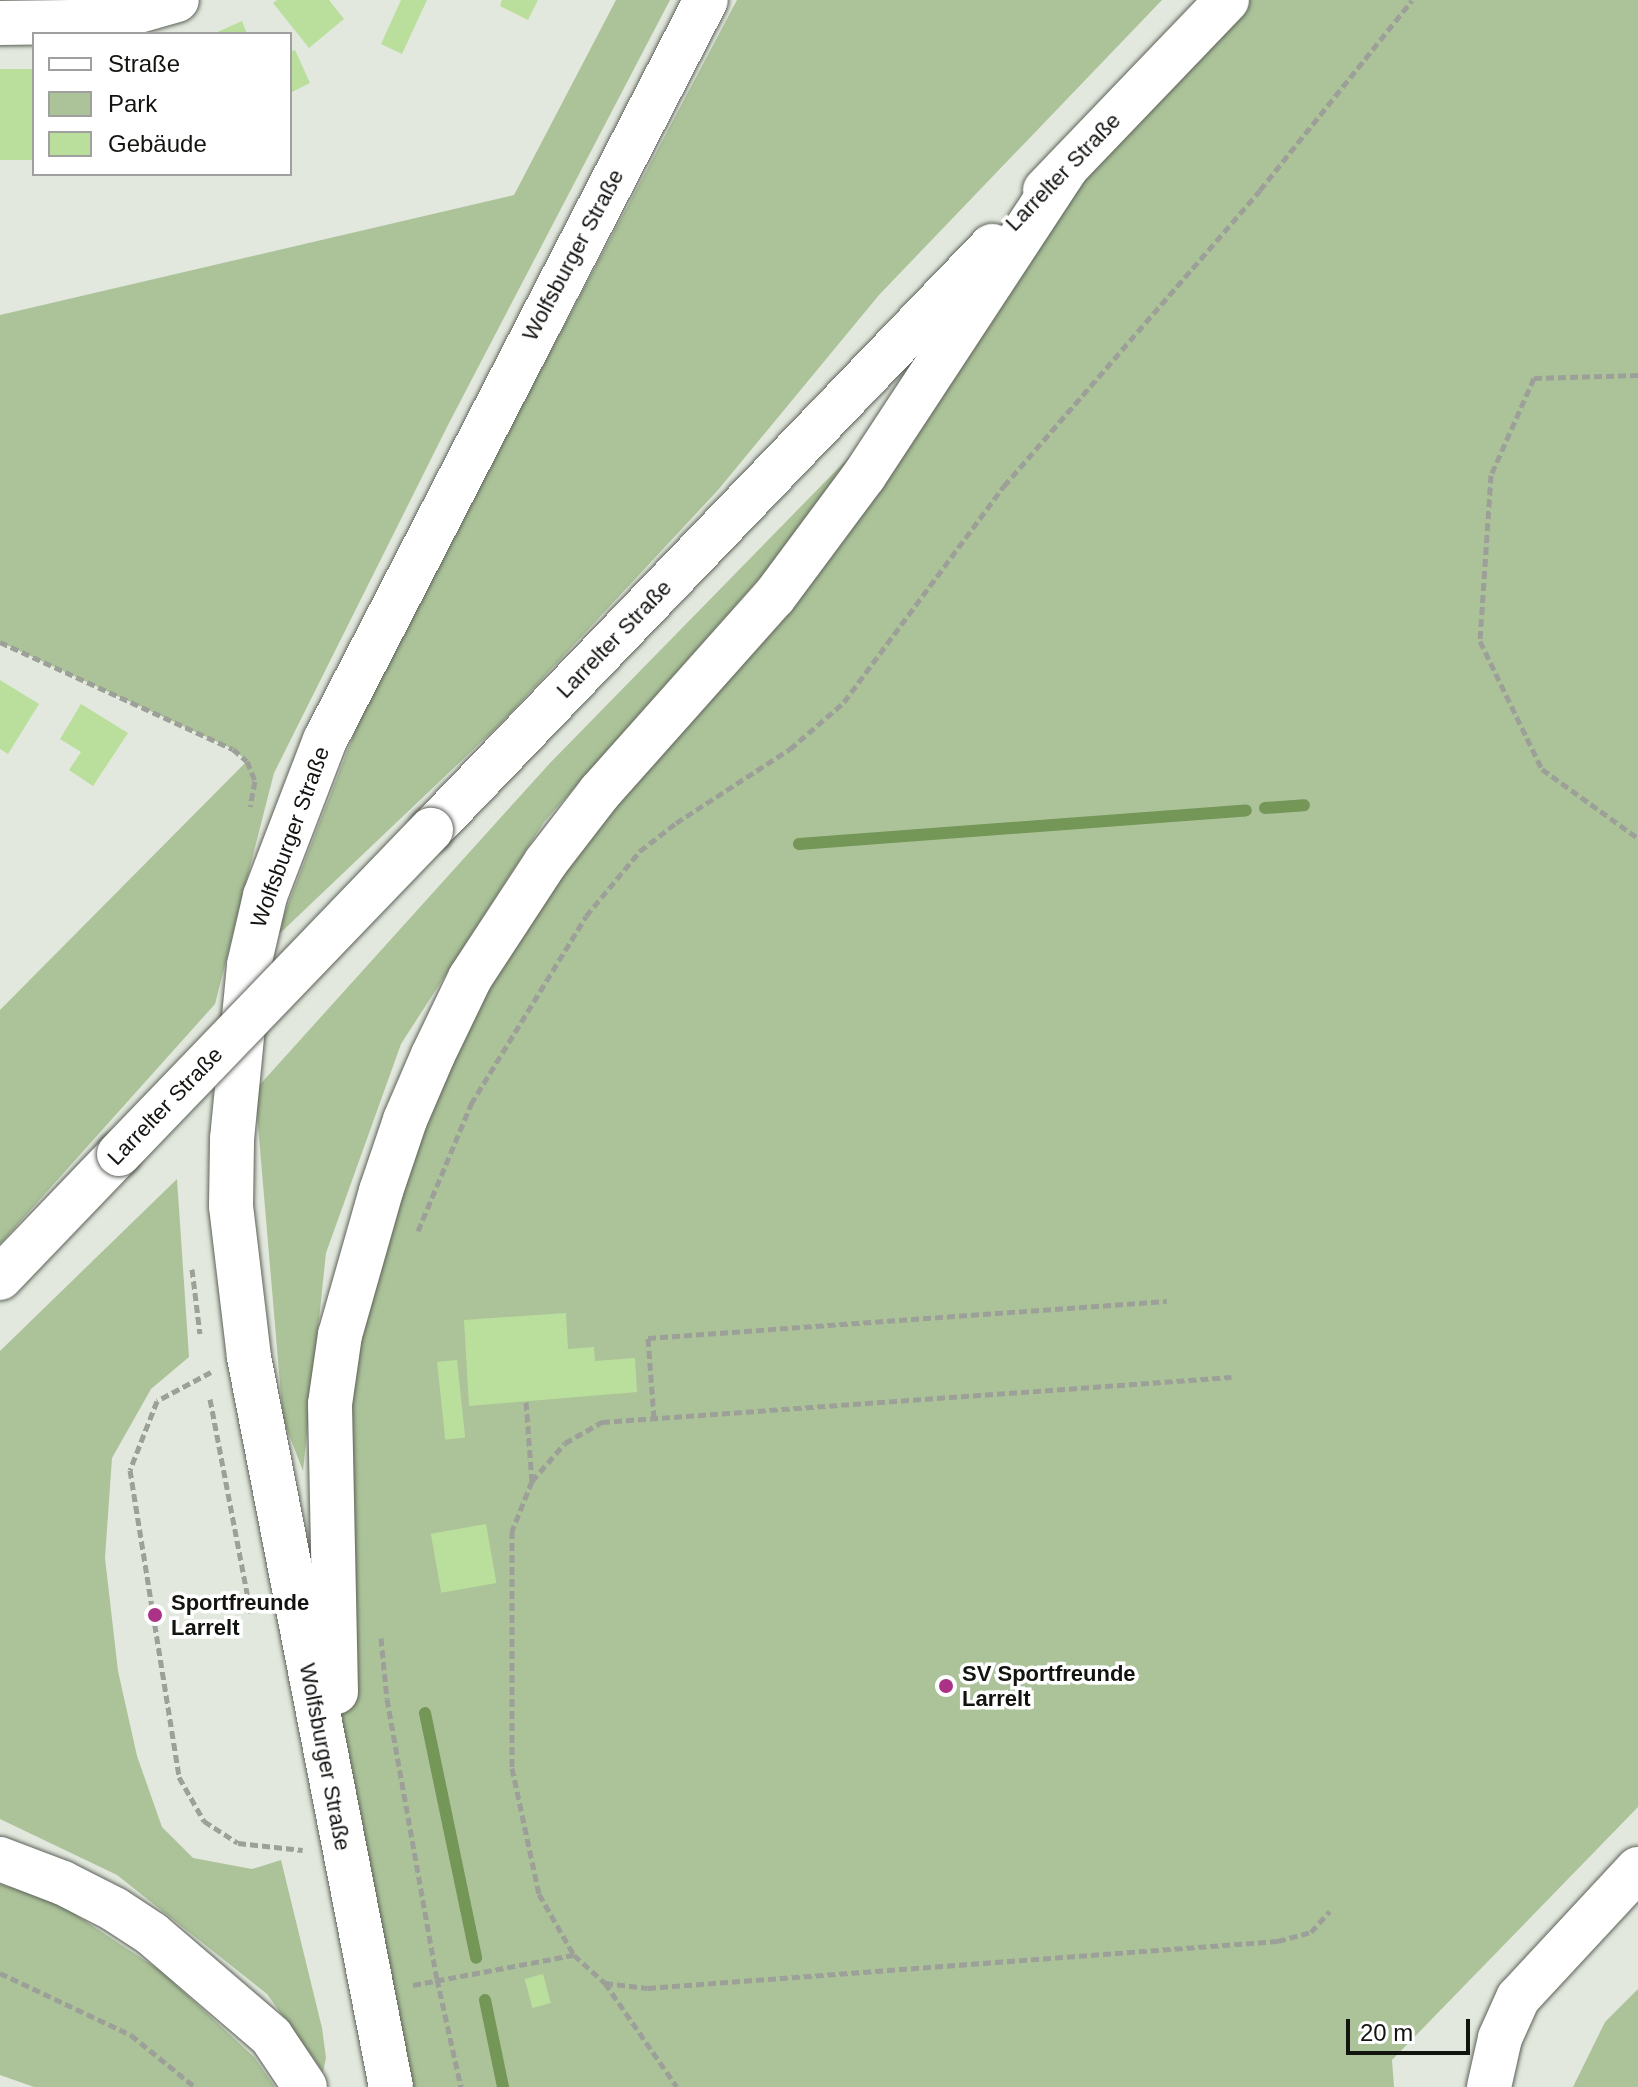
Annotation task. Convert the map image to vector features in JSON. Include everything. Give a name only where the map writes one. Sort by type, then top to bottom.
[{"type":"main road","points":[[0,23],[71,22],[121,16],[177,0]]},
{"type":"main road","name":"Wolfsburger Straße","points":[[391,2087],[344,1858],[249,1357],[231,1206],[232,1139],[249,965],[265,896],[325,740],[512,371],[706,0]]},
{"type":"main road","points":[[344,1858],[332,1615],[330,1404],[340,1335],[356,1270],[405,1120],[470,978],[509,913],[600,792],[774,597],[864,476],[1075,159],[1207,0]]},
{"type":"main road","name":"Larrelter Straße","points":[[0,1278],[1227,0]]},
{"type":"main road","points":[[0,1859],[63,1883],[114,1909],[152,1934],[271,2036],[305,2087]]},
{"type":"main road","points":[[1489,2087],[1500,2038],[1518,1998],[1638,1869]]},
{"type":"path","points":[[417,1232],[471,1104],[586,916],[640,851],[676,823],[790,749],[844,702],[1004,486],[1260,190],[1412,0]]},
{"type":"path","points":[[1638,375],[1534,378],[1491,475],[1480,641],[1542,769],[1638,838]]},
{"type":"path","points":[[0,642],[233,749],[247,761],[255,781],[249,809]]},
{"type":"path","points":[[191,1254],[201,1344]]},
{"type":"path","points":[[654,1418],[648,1338],[1167,1301]]},
{"type":"path","points":[[249,1357],[206,1374],[157,1401],[130,1470],[179,1777],[204,1821],[238,1843],[344,1858]]},
{"type":"path","points":[[204,1359],[221,1472]]},
{"type":"path","points":[[677,2087],[605,1983],[574,1955],[539,1894],[512,1768],[512,1531],[532,1481],[565,1443],[602,1422],[1231,1377]]},
{"type":"path","points":[[526,1402],[532,1481]]},
{"type":"path","points":[[381,1637],[387,1699],[437,1979],[461,2087]]},
{"type":"path","points":[[605,1983],[648,1988],[1278,1941],[1311,1932],[1330,1911]]},
{"type":"path","points":[[437,1979],[574,1955]]},
{"type":"path","points":[[0,1973],[131,2035],[195,2087]]},
{"type":"green space","points":[[616,0],[670,0],[449,423],[274,773],[215,1004],[0,1244],[0,1010],[247,761],[233,749],[0,642],[0,315],[514,195]]},
{"type":"green space","points":[[737,0],[1162,0],[879,295],[718,490],[501,723],[275,938],[371,690]]},
{"type":"green space","points":[[1227,0],[1638,0],[1638,1807],[1392,2060],[1394,2087],[391,2087],[344,1858],[330,1404],[470,978],[774,597],[1066,169]]},
{"type":"green space","points":[[862,444],[773,563],[544,822],[401,1044],[326,1253],[303,1471],[283,1419],[255,1090],[550,763]]},
{"type":"green space","points":[[177,1179],[189,1357],[151,1389],[112,1458],[105,1558],[118,1671],[137,1756],[162,1827],[193,1858],[252,1869],[281,1860],[322,2028],[326,2058],[323,2072],[267,1994],[117,1875],[0,1819],[0,1351]]},
{"type":"green space","points":[[0,1884],[53,1900],[161,1971],[254,2057],[275,2087],[34,2087],[0,2075]]},
{"type":"green space","points":[[1638,1989],[1638,2087],[1573,2087],[1605,2022]]},
{"type":"building","points":[[277,0],[329,0],[344,19],[309,48],[273,3]]},
{"type":"building","points":[[401,0],[427,0],[402,54],[381,44]]},
{"type":"building","points":[[502,0],[538,0],[528,20],[500,6]]},
{"type":"building","points":[[242,21],[246,32],[217,32]]},
{"type":"building","points":[[295,50],[310,83],[292,92],[292,51]]},
{"type":"building","points":[[0,69],[32,69],[32,160],[0,160]]},
{"type":"building","points":[[0,680],[39,704],[8,754],[0,749]]},
{"type":"building","points":[[81,704],[128,733],[93,786],[69,770],[81,752],[60,739]]},
{"type":"building","points":[[566,1313],[568,1349],[594,1347],[595,1361],[635,1358],[637,1392],[469,1406],[464,1320]]},
{"type":"building","points":[[457,1360],[465,1438],[445,1440],[437,1362]]},
{"type":"building","points":[[486,1524],[496,1583],[441,1593],[431,1534]]},
{"type":"building","points":[[543,1974],[551,2003],[532,2008],[525,1979]]},
{"type":"waterway","points":[[1265,808],[1304,805]]},
{"type":"waterway","points":[[799,844],[1246,810]]},
{"type":"waterway","points":[[425,1713],[476,1958]]},
{"type":"waterway","points":[[485,2000],[503,2087]]},
{"type":"place","name":"Sportfreunde Larrelt","points":[[155,1615]]},
{"type":"place","name":"SV Sportfreunde Larrelt","points":[[946,1686]]}]
